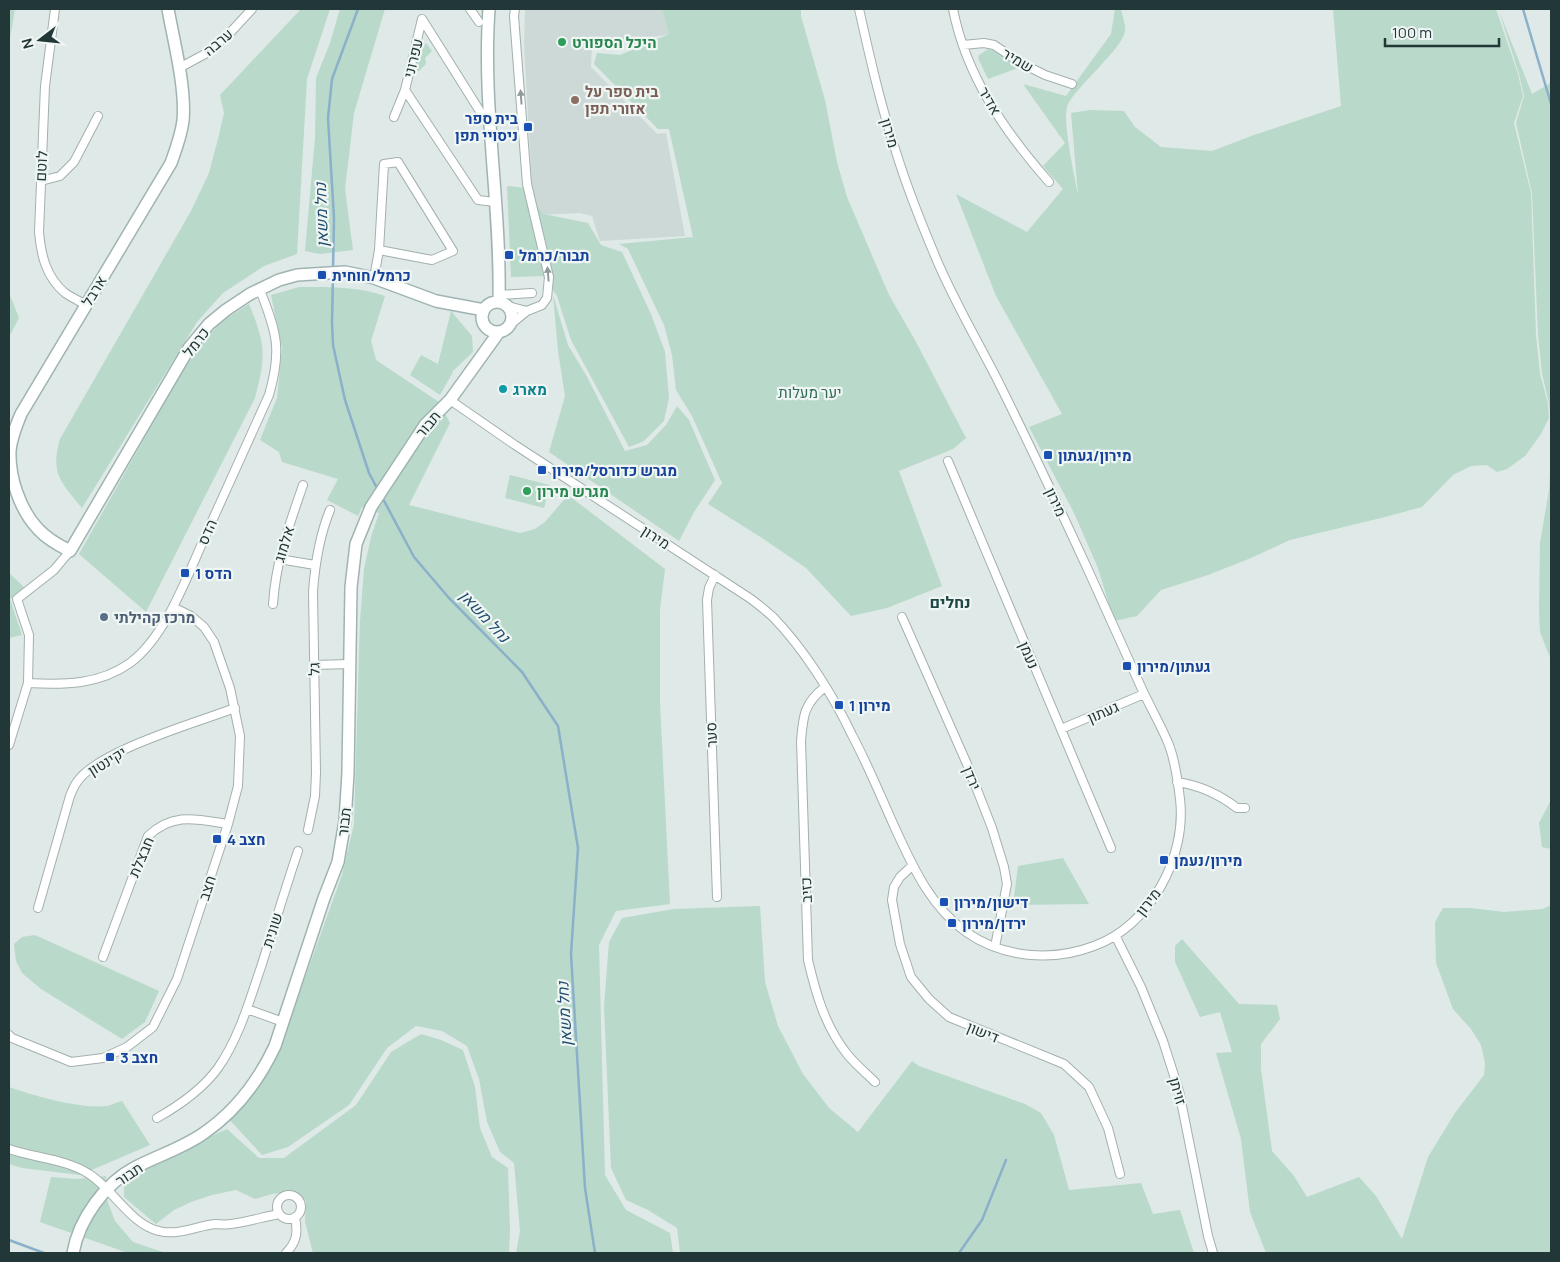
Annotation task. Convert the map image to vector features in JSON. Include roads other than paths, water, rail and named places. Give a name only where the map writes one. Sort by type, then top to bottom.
[{"type":"street","name":"לוטם","points":[[55,9],[45,86],[39,232],[41,252],[48,272],[64,292],[86,305]]},
{"type":"street","name":"ארבל","points":[[70,551],[52,541],[38,529],[27,515],[18,499],[10,452],[14,431],[21,414],[171,163],[180,140],[183,104],[179,68],[168,9]]},
{"type":"street","name":"ערבה","points":[[179,68],[205,54],[252,9]]},
{"type":"street","points":[[470,9],[479,22]]},
{"type":"street","points":[[489,9],[487,39],[499,261],[502,301],[513,315],[511,324]]},
{"type":"street","points":[[516,9],[514,16],[527,184],[549,277],[547,298],[542,305],[527,311],[508,328],[499,332],[486,327],[482,319],[484,310],[490,303],[532,293]]},
{"type":"street","name":"מירון","points":[[450,400],[515,445],[748,596],[772,616],[795,642],[825,687],[851,732],[912,866],[934,901],[967,933],[995,947],[1013,953],[1032,956],[1058,956],[1086,950],[1116,936],[1137,917],[1151,901],[1164,881],[1174,860],[1179,834],[1181,802],[1170,747],[1032,448],[935,255],[897,157],[876,81],[860,9]]},
{"type":"street","name":"אדיר","points":[[953,9],[963,45],[984,93],[1025,154],[1049,182]]},
{"type":"street","name":"עפרוני","points":[[480,113],[422,18],[405,90],[478,200],[495,202]]},
{"type":"street","name":"שמיר","points":[[963,45],[984,42],[994,45],[1021,63],[1045,75],[1072,84]]},
{"type":"street","points":[[394,117],[405,90]]},
{"type":"street","points":[[41,182],[60,176],[74,162],[98,116]]},
{"type":"street","points":[[374,278],[379,250],[384,164],[398,162],[453,251],[432,260],[379,250]]},
{"type":"street","name":"כרמל","points":[[28,682],[29,635],[17,599],[54,570],[70,551],[189,348],[209,324],[226,310],[279,280],[297,275],[345,272],[374,278],[436,301],[484,310]]},
{"type":"street","name":"הדס","points":[[28,682],[56,684],[85,682],[110,674],[131,662],[150,644],[173,607],[269,395],[275,372],[277,348],[273,324],[260,290]]},
{"type":"street","points":[[502,301],[527,311]]},
{"type":"street","name":"תבור","points":[[73,1253],[82,1226],[107,1190],[120,1177],[205,1133],[235,1107],[268,1062],[284,1022],[324,898],[338,862],[346,821],[351,587],[356,544],[370,507],[424,425],[450,400],[499,332]]},
{"type":"street","name":"נעמן","points":[[948,461],[1111,848]]},
{"type":"street","name":"אלמוג","points":[[273,604],[278,559],[303,485]]},
{"type":"street","name":"גל","points":[[308,830],[315,796],[313,592],[315,565],[322,529],[330,510]]},
{"type":"street","points":[[278,559],[315,565]]},
{"type":"street","name":"סער","points":[[715,575],[709,588],[707,600],[717,896]]},
{"type":"street","name":"חצב","points":[[9,1035],[12,1038],[71,1062],[103,1058],[127,1047],[153,1027],[177,979],[228,824],[238,786],[240,736],[230,688],[214,642],[204,627],[191,616],[173,607]]},
{"type":"street","name":"ירדן","points":[[902,617],[967,764],[992,828],[1004,867],[1007,884],[995,947]]},
{"type":"street","points":[[314,665],[350,664]]},
{"type":"street","points":[[9,745],[28,682]]},
{"type":"street","name":"כזיב","points":[[825,687],[814,695],[808,704],[802,726],[808,960],[817,995],[828,1025],[847,1055],[875,1082]]},
{"type":"street","name":"געתון","points":[[1061,729],[1144,694]]},
{"type":"street","name":"יקינטון","points":[[38,908],[70,796],[78,780],[96,764],[123,750],[235,708]]},
{"type":"street","points":[[1177,782],[1194,785],[1237,808],[1245,808]]},
{"type":"street","name":"חבצלת","points":[[103,957],[148,836],[157,827],[172,820],[192,818],[228,824]]},
{"type":"street","name":"שונית","points":[[157,1118],[179,1106],[201,1088],[218,1069],[231,1047],[247,1008],[298,851]]},
{"type":"street","name":"דישון","points":[[912,866],[894,887],[892,900],[900,944],[911,978],[929,1000],[949,1017],[1064,1064],[1089,1087],[1108,1128],[1120,1174]]},
{"type":"street","name":"זויתן","points":[[1116,936],[1163,1041],[1179,1091],[1213,1253]]},
{"type":"street","points":[[247,1008],[284,1022]]},
{"type":"street","points":[[9,1149],[79,1168],[94,1177],[143,1223],[152,1229],[163,1232],[199,1228],[214,1224],[230,1224],[279,1214],[287,1219],[298,1215],[301,1207],[299,1200],[292,1195],[284,1196],[278,1202],[279,1214]]},
{"type":"street","points":[[286,1253],[296,1240],[295,1217]]},
{"type":"waterway","name":"נחל משאן","points":[[333,270],[334,218],[328,118],[332,79],[358,9]]},
{"type":"waterway","points":[[1523,9],[1551,104]]},
{"type":"waterway","name":"נחל משאן","points":[[333,275],[333,345],[345,400],[369,473],[378,490]]},
{"type":"waterway","name":"נחל משאן","points":[[382,497],[414,557],[449,598],[522,672],[558,726],[578,848],[571,954],[585,1188],[595,1253]]},
{"type":"waterway","points":[[959,1253],[982,1220],[1006,1160]]},
{"type":"waterway","points":[[9,1240],[44,1253]]},
{"type":"place","name":"היכל הספורט","points":[[562,42]]},
{"type":"place","name":"בית ספר על אזורי תפן","points":[[575,100]]},
{"type":"place","name":"בית ספר ניסויי תפן","points":[[528,127]]},
{"type":"place","name":"תבור/כרמל","points":[[509,255]]},
{"type":"place","name":"כרמל/חוחית","points":[[322,275]]},
{"type":"place","name":"מארג","points":[[503,389]]},
{"type":"place","name":"מירון/געתון","points":[[1048,455]]},
{"type":"place","name":"מגרש כדורסל/מירון","points":[[542,470]]},
{"type":"place","name":"מגרש מירון","points":[[527,491]]},
{"type":"place","name":"הדס 1","points":[[185,573]]},
{"type":"place","name":"מרכז קהילתי","points":[[104,617]]},
{"type":"place","name":"געתון/מירון","points":[[1127,666]]},
{"type":"place","name":"מירון 1","points":[[839,705]]},
{"type":"place","name":"חצב 4","points":[[217,839]]},
{"type":"place","name":"מירון/נעמן","points":[[1164,860]]},
{"type":"place","name":"דישון/מירון","points":[[944,902]]},
{"type":"place","name":"ירדן/מירון","points":[[952,923]]},
{"type":"place","name":"חצב 3","points":[[110,1057]]},
{"type":"district","name":"נחלים","points":[[950,602]]},
{"type":"park label","name":"יער מעלות","points":[[810,392]]}]
